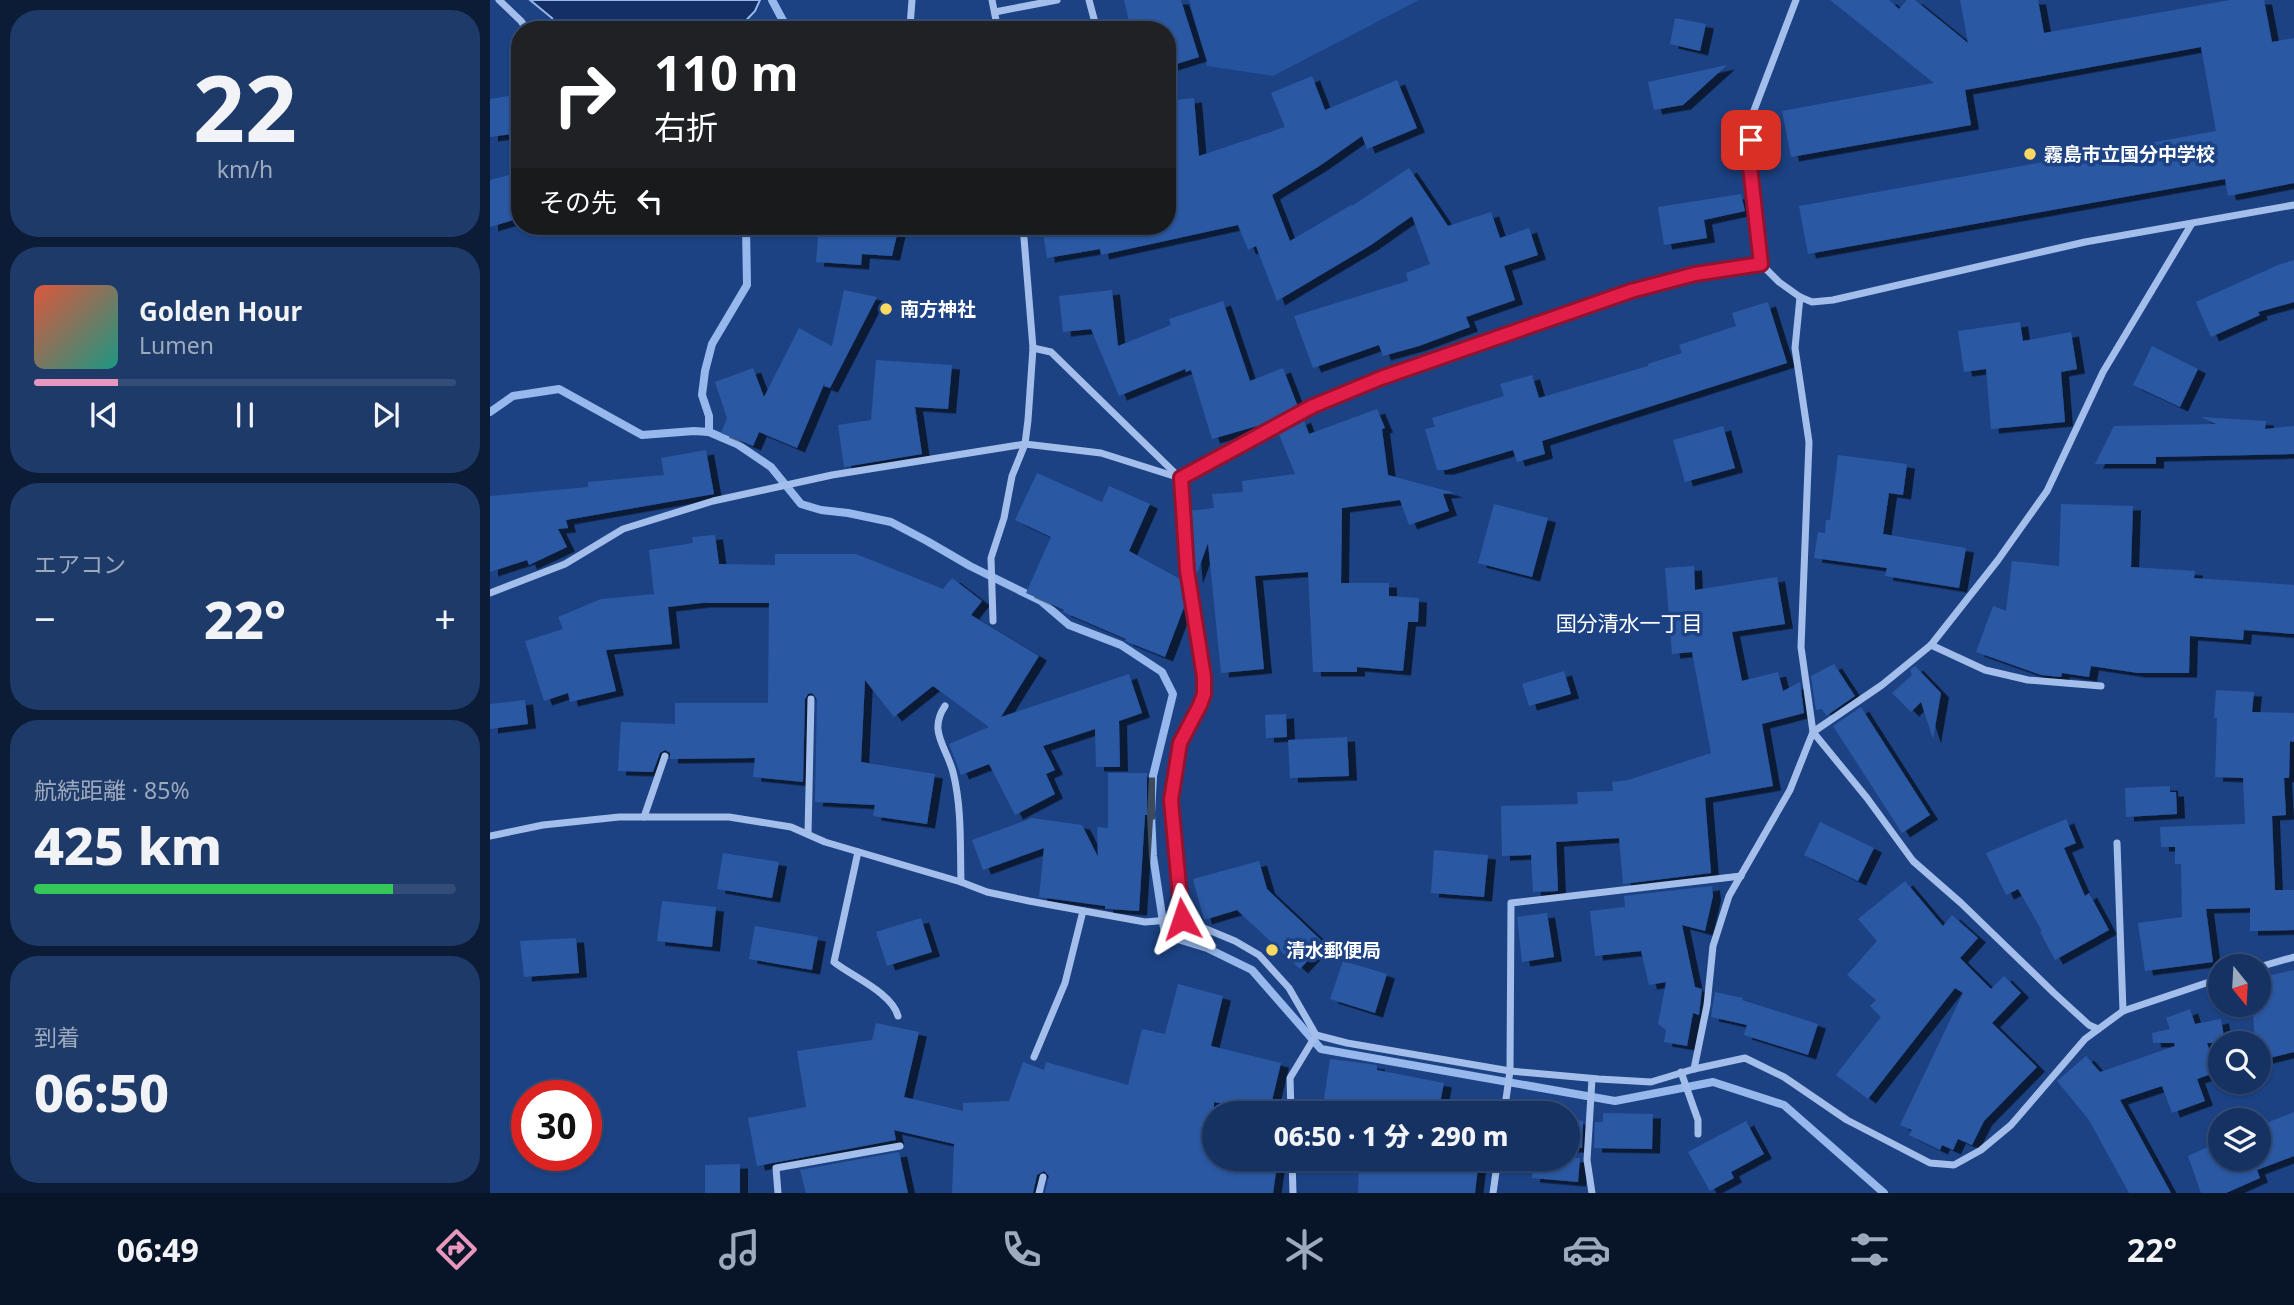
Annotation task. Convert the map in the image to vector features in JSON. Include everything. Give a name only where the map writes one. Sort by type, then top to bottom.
[{"type":"street","points":[[499,0],[520,21]]},
{"type":"street","points":[[910,21],[912,0]]},
{"type":"street","points":[[992,0],[996,21]]},
{"type":"street","points":[[995,12],[1057,0]]},
{"type":"street","points":[[1089,0],[1095,21]]},
{"type":"street","points":[[1796,0],[1752,113],[1750,167],[1761,264],[1779,282],[1812,302],[1833,300],[2085,242],[2294,205]]},
{"type":"street","points":[[1813,732],[1881,685],[1931,645],[1998,560],[2047,491],[2103,372],[2191,225]]},
{"type":"street","points":[[993,621],[991,558],[1004,518],[1012,476],[1025,444],[1033,348],[1024,235]]},
{"type":"street","points":[[490,593],[565,564],[623,529],[713,500],[802,481],[1025,444],[1101,453],[1181,478],[1313,406],[1381,378],[1631,291],[1695,274],[1761,264]]},
{"type":"street","points":[[1694,1069],[1707,1005],[1713,946],[1729,896],[1790,790],[1813,732],[1801,647],[1809,442],[1796,348],[1800,297]]},
{"type":"street","points":[[1033,348],[1051,352],[1181,478],[1187,570],[1204,677],[1204,694],[1180,743],[1171,800],[1182,919]]},
{"type":"street","points":[[1931,645],[1985,670],[2028,680],[2101,686]]},
{"type":"street","points":[[808,834],[811,699]]},
{"type":"street","points":[[945,706],[937,717],[936,727],[953,770],[959,802],[961,882]]},
{"type":"street","points":[[1813,732],[1867,798],[1913,861],[1961,903],[2054,993],[2098,1029]]},
{"type":"street","points":[[644,817],[665,756]]},
{"type":"street","points":[[490,836],[543,825],[619,817],[729,817],[791,827],[825,842],[987,892],[1145,922],[1182,919],[1235,941],[1259,955],[1289,988],[1315,1035],[1510,1071],[1592,1080],[1651,1082],[1681,1072],[1745,1058],[1784,1077],[1847,1120],[1930,1163],[1954,1165],[1981,1150],[2011,1125],[2085,1039],[2123,1010],[2208,982]]},
{"type":"street","points":[[2117,843],[2123,1010]]},
{"type":"street","points":[[858,852],[834,962],[850,975],[875,988],[896,1009],[898,1016]]},
{"type":"street","points":[[1506,1101],[1510,1071],[1511,903],[1741,876]]},
{"type":"street","points":[[1034,1057],[1065,983],[1083,911]]},
{"type":"street","points":[[2272,963],[2294,957]]},
{"type":"street","points":[[1291,1101],[1290,1079],[1315,1035]]},
{"type":"street","points":[[1681,1072],[1698,1120],[1698,1134]]},
{"type":"street","points":[[1592,1080],[1587,1160],[1592,1193]]},
{"type":"street","points":[[778,1193],[776,1168],[900,1146]]},
{"type":"street","points":[[1292,1171],[1293,1193]]},
{"type":"street","points":[[1493,1193],[1496,1171]]},
{"type":"street","points":[[1039,1193],[1043,1177]]},
{"type":"shaded area","points":[[530,0],[760,0],[755,11],[746,21],[553,21]]},
{"type":"shaded area","points":[[1189,0],[1419,0],[1273,76],[1207,66]]},
{"type":"building","points":[[1124,0],[1181,0],[1199,57],[1176,64],[1176,21],[1129,21]]},
{"type":"building","points":[[1830,0],[1889,0],[1899,9],[1907,0],[1915,0],[1968,43],[1960,0],[2038,0],[2044,33],[2230,0],[2264,0],[2272,42],[2294,38],[2294,183],[2228,196],[2225,179],[1808,254],[1799,206],[2216,131],[2201,47],[1965,90],[1971,125],[1791,157],[1782,111],[1934,83]]},
{"type":"building","points":[[1675,18],[1706,24],[1700,51],[1670,44]]},
{"type":"building","points":[[1727,65],[1683,105],[1654,110],[1648,82]]},
{"type":"building","points":[[1312,76],[1325,110],[1397,80],[1417,128],[1367,149],[1362,136],[1272,195],[1290,241],[1352,206],[1409,168],[1448,226],[1491,212],[1500,238],[1529,228],[1538,255],[1504,266],[1515,300],[1466,317],[1470,327],[1419,346],[1383,356],[1379,345],[1313,368],[1294,316],[1408,281],[1406,273],[1430,264],[1412,216],[1371,245],[1277,301],[1256,246],[1248,250],[1238,225],[1101,255],[1100,249],[1047,258],[1043,235],[1176,235],[1176,100],[1194,98],[1199,156],[1285,127],[1271,93]]},
{"type":"building","points":[[511,96],[511,134],[490,137],[490,99]]},
{"type":"building","points":[[511,174],[511,221],[490,227],[490,180]]},
{"type":"building","points":[[1741,194],[1745,211],[1704,220],[1707,238],[1664,245],[1658,207]]},
{"type":"building","points":[[818,235],[897,235],[892,256],[862,254],[861,265],[816,262]]},
{"type":"building","points":[[2294,260],[2294,302],[2258,312],[2260,315],[2211,337],[2196,302]]},
{"type":"building","points":[[844,290],[877,297],[830,388],[824,386],[825,382],[797,448],[759,432],[753,446],[721,433],[727,418],[715,382],[753,368],[764,397],[799,328],[832,346]]},
{"type":"building","points":[[1112,290],[1118,346],[1171,325],[1169,319],[1223,301],[1250,381],[1283,368],[1298,407],[1271,422],[1212,439],[1191,370],[1186,372],[1185,369],[1119,396],[1091,329],[1063,332],[1059,296]]},
{"type":"building","points":[[1768,302],[1787,363],[1542,441],[1545,454],[1517,462],[1513,450],[1446,470],[1437,470],[1425,429],[1435,427],[1432,418],[1504,396],[1500,384],[1532,375],[1539,398],[1648,366],[1682,353],[1679,345],[1736,326],[1732,313]]},
{"type":"building","points":[[2020,322],[2023,341],[2071,332],[2077,369],[2061,372],[2065,422],[1991,429],[1986,369],[1964,372],[1958,331]]},
{"type":"building","points":[[2152,346],[2198,369],[2180,407],[2133,385]]},
{"type":"building","points":[[876,360],[952,365],[948,409],[915,407],[922,454],[844,467],[838,425],[871,420]]},
{"type":"building","points":[[1377,409],[1385,428],[1382,429],[1388,475],[1455,493],[1443,494],[1449,511],[1409,525],[1400,500],[1342,508],[1341,583],[1389,583],[1389,596],[1419,598],[1418,622],[1408,622],[1403,671],[1357,667],[1357,672],[1313,672],[1308,572],[1255,576],[1264,669],[1221,673],[1208,543],[1195,579],[1189,511],[1214,508],[1212,494],[1243,492],[1242,481],[1295,474],[1278,432],[1303,418],[1309,434]]},
{"type":"building","points":[[2201,417],[2266,421],[2265,429],[2294,426],[2294,454],[2156,457],[2156,464],[2095,464],[2114,426],[2216,424]]},
{"type":"building","points":[[1723,426],[1735,468],[1685,482],[1673,440]]},
{"type":"building","points":[[706,450],[714,494],[566,520],[568,528],[558,529],[567,547],[529,565],[527,560],[490,572],[490,496],[588,487],[588,482],[664,475],[661,458]]},
{"type":"building","points":[[1838,455],[1907,464],[1903,495],[1889,493],[1883,534],[1966,548],[1959,588],[1885,576],[1887,568],[1814,558],[1818,532],[1825,533],[1826,520],[1830,520]]},
{"type":"building","points":[[1037,473],[1102,502],[1109,486],[1150,504],[1129,551],[1182,580],[1186,602],[1165,657],[1125,641],[1126,639],[1026,593],[1051,537],[1015,520]]},
{"type":"building","points":[[1494,504],[1548,518],[1532,577],[1478,563]]},
{"type":"building","points":[[2061,504],[2133,506],[2131,567],[2195,571],[2194,578],[2294,585],[2294,634],[2244,630],[2243,640],[2190,636],[2189,673],[2138,673],[2091,666],[2089,677],[2062,673],[2061,677],[2041,675],[1976,652],[1993,606],[2006,611],[2012,561],[2059,566]]},
{"type":"building","points":[[715,535],[719,564],[775,565],[775,554],[856,554],[943,589],[952,578],[982,601],[971,615],[1039,656],[1001,717],[1129,674],[1142,713],[1119,721],[1120,767],[1096,767],[1095,729],[1043,746],[1055,770],[1046,774],[1055,794],[1015,815],[989,764],[961,775],[949,744],[989,727],[933,686],[894,717],[865,680],[861,762],[935,774],[927,824],[873,816],[875,805],[815,802],[817,699],[812,693],[805,699],[803,782],[753,777],[755,758],[670,759],[670,753],[665,750],[660,753],[653,772],[618,771],[621,722],[675,724],[675,703],[768,703],[769,603],[702,603],[668,607],[672,644],[606,650],[616,691],[570,702],[568,693],[544,701],[525,641],[563,629],[558,617],[601,599],[654,594],[649,550],[693,543],[692,537]]},
{"type":"building","points":[[1694,566],[1695,590],[1777,577],[1785,624],[1732,632],[1742,681],[1778,672],[1783,691],[1800,682],[1804,713],[1762,724],[1773,786],[1705,798],[1711,873],[1623,884],[1619,838],[1556,842],[1558,891],[1533,892],[1531,855],[1502,856],[1501,806],[1578,804],[1577,792],[1613,791],[1612,782],[1628,780],[1711,753],[1692,652],[1672,654],[1665,568]]},
{"type":"building","points":[[1834,664],[1855,696],[1826,716],[1822,709],[1816,710],[1811,676]]},
{"type":"building","points":[[1915,666],[1941,693],[1933,739],[1921,702],[1911,712],[1892,693],[1912,675],[1910,670]]},
{"type":"building","points":[[1564,671],[1571,694],[1529,706],[1522,684]]},
{"type":"building","points":[[2216,690],[2254,692],[2252,712],[2294,713],[2294,742],[2290,741],[2289,778],[2284,778],[2286,815],[2272,816],[2275,890],[2294,890],[2294,930],[2250,931],[2250,908],[2206,909],[2212,954],[2208,954],[2208,963],[2145,971],[2138,923],[2182,917],[2181,864],[2175,864],[2175,847],[2161,847],[2160,827],[2245,824],[2243,778],[2215,777],[2217,718],[2214,718]]},
{"type":"building","points":[[525,700],[528,724],[490,729],[490,704]]},
{"type":"building","points":[[1861,707],[1930,815],[1902,833],[1833,726]]},
{"type":"building","points":[[1286,714],[1287,737],[1266,738],[1265,715]]},
{"type":"building","points":[[1347,737],[1349,776],[1290,778],[1288,740]]},
{"type":"building","points":[[1108,773],[1147,773],[1147,815],[1139,911],[1105,909],[1105,906],[1039,897],[1044,848],[983,870],[972,840],[1032,818],[1082,825],[1098,857],[1097,827],[1108,828]]},
{"type":"building","points":[[2170,786],[2170,792],[2176,792],[2177,814],[2126,817],[2125,788]]},
{"type":"building","points":[[2066,819],[2076,843],[2064,848],[2085,896],[2089,893],[2109,930],[2055,960],[2018,889],[2006,895],[1986,853]]},
{"type":"building","points":[[1820,822],[1874,848],[1858,881],[1804,855]]},
{"type":"building","points":[[1434,850],[1488,855],[1484,897],[1431,893]]},
{"type":"building","points":[[723,853],[779,862],[772,898],[717,889]]},
{"type":"building","points":[[1259,861],[1267,889],[1324,943],[1300,969],[1237,910],[1204,920],[1193,879]]},
{"type":"building","points":[[1905,881],[1943,926],[1952,915],[1978,938],[1960,958],[1991,989],[2004,976],[2021,993],[1992,1023],[2037,1067],[1984,1121],[1972,1145],[1958,1139],[1953,1150],[1942,1145],[1940,1150],[1909,1135],[1912,1130],[1900,1125],[1963,993],[1955,988],[1868,1099],[1836,1075],[1881,1017],[1870,1006],[1876,1000],[1847,975],[1877,941],[1858,919]]},
{"type":"building","points":[[1712,886],[1713,896],[1705,931],[1682,925],[1695,987],[1702,989],[1699,1015],[1693,1013],[1687,1046],[1664,1042],[1666,1030],[1658,1024],[1666,982],[1649,985],[1641,951],[1595,956],[1590,911],[1625,907],[1624,896]]},
{"type":"building","points":[[662,901],[716,907],[712,947],[657,941]]},
{"type":"building","points":[[1547,913],[1554,957],[1522,962],[1517,917]]},
{"type":"building","points":[[921,918],[932,952],[887,966],[876,932]]},
{"type":"building","points":[[755,926],[818,937],[812,970],[749,959]]},
{"type":"building","points":[[576,938],[579,973],[524,977],[520,941]]},
{"type":"building","points":[[1343,961],[1387,974],[1375,1013],[1330,999]]},
{"type":"building","points":[[2294,970],[2294,1052],[2271,1058],[2271,1031],[2254,1031],[2253,1017],[2272,1017],[2272,975]]},
{"type":"building","points":[[1178,984],[1223,996],[1211,1046],[1281,1063],[1272,1101],[1202,1101],[1202,1171],[1276,1171],[1273,1193],[1045,1193],[1049,1176],[1044,1171],[1037,1175],[1033,1193],[952,1193],[954,1144],[894,1130],[896,1140],[757,1166],[748,1118],[806,1107],[797,1051],[872,1040],[876,1023],[919,1032],[904,1097],[963,1111],[963,1103],[1009,1101],[1023,1062],[1044,1070],[1046,1062],[1128,1085],[1142,1029],[1165,1034]]},
{"type":"building","points":[[1715,992],[1743,998],[1742,1000],[1818,1024],[1808,1055],[1744,1035],[1747,1025],[1711,1017]]},
{"type":"building","points":[[2190,1009],[2195,1024],[2221,1019],[2223,1031],[2208,1031],[2208,1075],[2197,1079],[2205,1101],[2172,1113],[2162,1086],[2120,1100],[2171,1193],[2129,1193],[2089,1120],[2057,1081],[2086,1056],[2100,1072],[2175,1046],[2174,1043],[2153,1043],[2152,1033],[2170,1029],[2166,1018]]},
{"type":"building","points":[[1330,1059],[1377,1065],[1377,1070],[1444,1083],[1440,1101],[1324,1101]]},
{"type":"building","points":[[2294,1112],[2294,1156],[2271,1165],[2271,1121]]},
{"type":"building","points":[[1603,1113],[1653,1114],[1652,1149],[1594,1148],[1595,1122],[1603,1122]]},
{"type":"building","points":[[1580,1121],[1583,1121],[1580,1148]]},
{"type":"building","points":[[1746,1121],[1764,1154],[1731,1172],[1734,1178],[1710,1191],[1688,1152]]},
{"type":"building","points":[[2208,1147],[2208,1171],[2257,1171],[2260,1178],[2226,1193],[2201,1193],[2188,1156]]},
{"type":"building","points":[[899,1152],[908,1193],[806,1193],[800,1170]]},
{"type":"building","points":[[740,1164],[740,1193],[705,1193],[705,1165]]},
{"type":"building","points":[[1359,1171],[1478,1171],[1475,1193],[1358,1193]]},
{"type":"building","points":[[1533,1171],[1579,1171],[1578,1182],[1532,1178]]},
{"type":"waterway","points":[[772,0],[783,21]]},
{"type":"waterway","points":[[709,432],[709,416],[702,395],[705,371],[712,344],[747,285],[746,235]]},
{"type":"waterway","points":[[490,412],[513,396],[559,389],[642,435],[709,432],[737,444],[771,467],[801,504],[891,522],[970,566],[1041,601],[1069,625],[1121,645],[1162,672],[1173,694],[1153,776],[1151,814],[1153,856],[1165,935],[1207,948],[1252,970],[1321,1049],[1615,1101],[1713,1082],[1784,1105],[1884,1193]]},
{"type":"place","name":"霧島市立国分中学校","points":[[2030,154]]},
{"type":"place","name":"南方神社","points":[[886,309]]},
{"type":"place","name":"清水郵便局","points":[[1272,950]]},
{"type":"district","name":"国分清水一丁目","points":[[1629,623]]},
{"type":"route","points":[[1182,919],[1171,800],[1180,743],[1200,705],[1204,694],[1204,677],[1187,570],[1181,478],[1313,406],[1381,378],[1631,291],[1695,274],[1761,264],[1750,167],[1751,140]]}]
